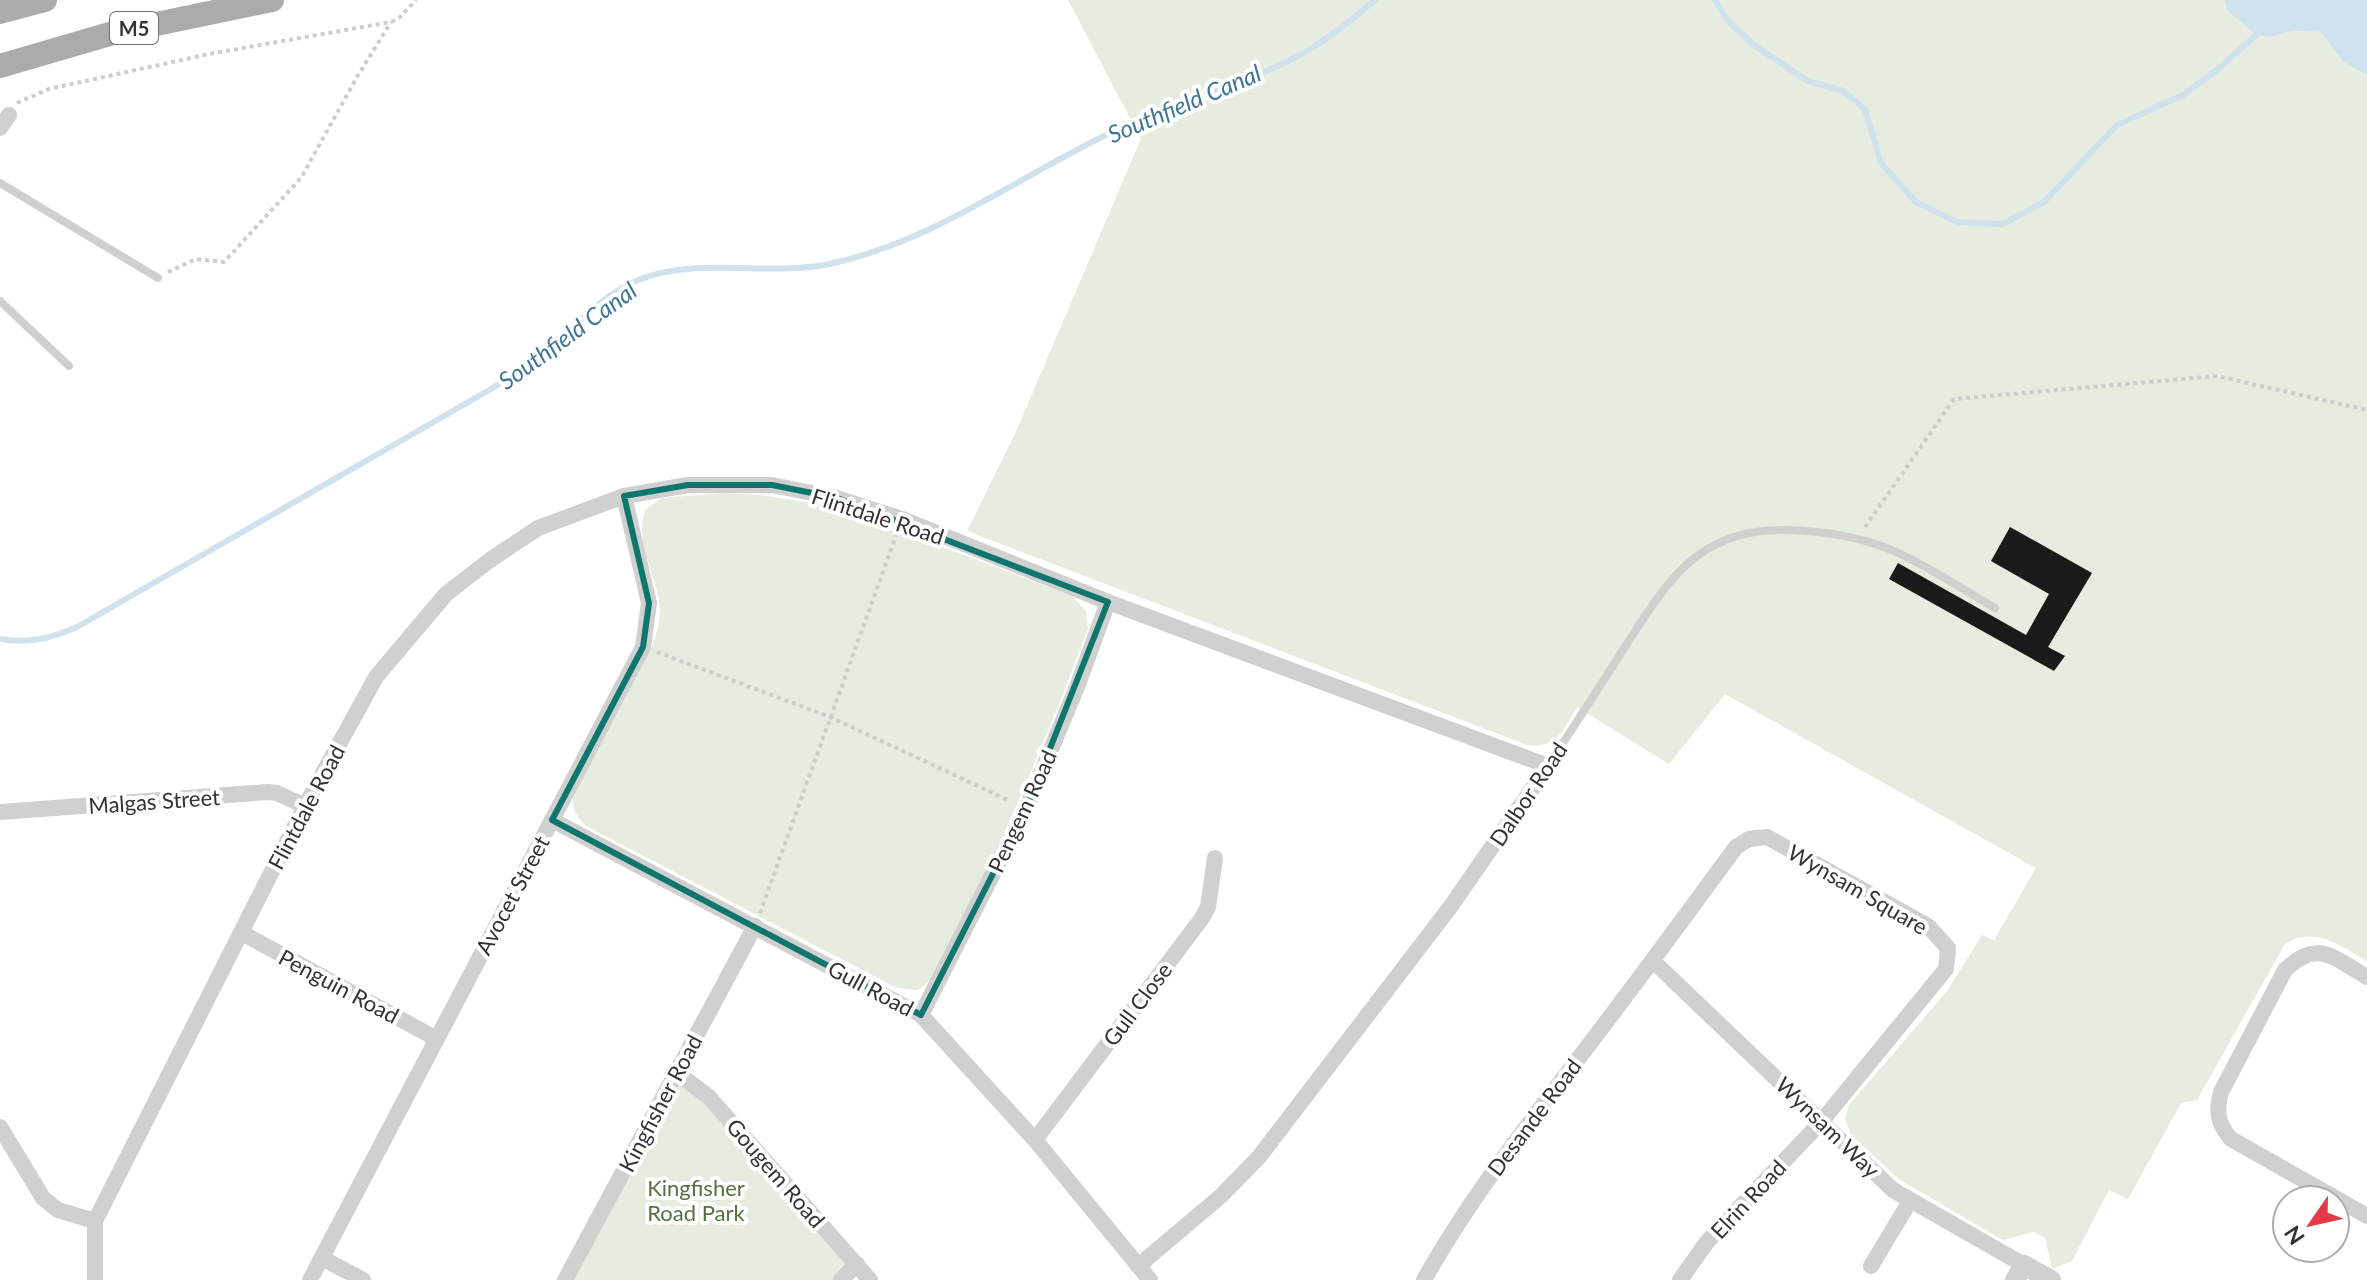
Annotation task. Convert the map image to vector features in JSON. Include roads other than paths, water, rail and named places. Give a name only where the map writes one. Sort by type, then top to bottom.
[{"type":"main road","points":[[0,12],[45,0]]},
{"type":"main road","name":"M5","points":[[0,66],[113,33],[272,0]]},
{"type":"street","name":"Flintdale Road","points":[[95,1280],[95,1221],[305,806],[376,677],[446,594],[538,528],[624,496],[688,485],[772,485],[837,498],[902,519],[1108,602],[1548,766]]},
{"type":"street","name":"Avocet Street","points":[[310,1280],[643,647],[649,603],[624,496]]},
{"type":"street","name":"Pengem Road","points":[[921,1015],[1026,809],[1077,687],[1108,602]]},
{"type":"street","name":"Dalbor Road","points":[[1138,1266],[1221,1196],[1259,1157],[1442,918],[1548,766]]},
{"type":"street","name":"Malgas Street","points":[[0,812],[268,792],[305,806]]},
{"type":"street","name":"Gull Road","points":[[552,820],[921,1015],[1035,1140],[1150,1280]]},
{"type":"street","name":"Wynsam Square","points":[[1653,961],[1736,847],[1749,839],[1767,837],[1928,926],[1948,948],[1946,969],[1821,1122]]},
{"type":"street","name":"Gull Close","points":[[1035,1140],[1202,918],[1208,907],[1215,858]]},
{"type":"street","name":"Kingfisher Road","points":[[565,1280],[755,926]]},
{"type":"street","name":"Penguin Road","points":[[242,933],[435,1038]]},
{"type":"street","points":[[2367,977],[2324,953],[2314,952],[2303,955],[2285,970],[2221,1092],[2217,1106],[2218,1118],[2231,1139],[2367,1216]]},
{"type":"street","name":"Wynsam Way","points":[[1653,961],[1893,1190],[2020,1272]]},
{"type":"street","name":"Desande Road","points":[[1424,1280],[1458,1222],[1500,1161],[1653,961]]},
{"type":"street","name":"Gougem Road","points":[[676,1072],[709,1097],[870,1280]]},
{"type":"street","name":"Elrin Road","points":[[1680,1280],[1707,1242],[1821,1122]]},
{"type":"street","points":[[0,1127],[43,1198],[58,1210],[95,1221]]},
{"type":"street","points":[[1871,1266],[1910,1201]]},
{"type":"street","points":[[322,1258],[363,1280]]},
{"type":"street","points":[[841,1280],[857,1264]]},
{"type":"street","points":[[2020,1272],[2051,1280]]},
{"type":"lane","points":[[0,183],[158,278]]},
{"type":"lane","points":[[0,301],[69,366]]},
{"type":"lane","name":"Dalbor Road","points":[[1548,766],[1655,600],[1682,569],[1709,548],[1738,534],[1771,528],[1857,539],[1894,551],[1995,608]]},
{"type":"water","points":[[2225,0],[2367,0],[2367,75],[2343,62],[2321,32],[2293,31],[2270,37],[2256,35],[2227,10]]},
{"type":"waterway","name":"Southfield Canal","points":[[0,639],[40,639],[77,627],[491,389],[536,359],[609,297],[636,281],[683,269],[810,267],[871,253],[942,223],[1112,132],[1284,63],[1325,40],[1375,0]]},
{"type":"waterway","name":"Southfield Canal","points":[[1715,0],[1727,20],[1754,45],[1808,81],[1843,91],[1865,109],[1881,163],[1916,202],[1957,222],[2003,224],[2044,202],[2117,125],[2183,95],[2256,35]]},
{"type":"park label","name":"Kingfisher Road Park","points":[[696,1200]]}]
